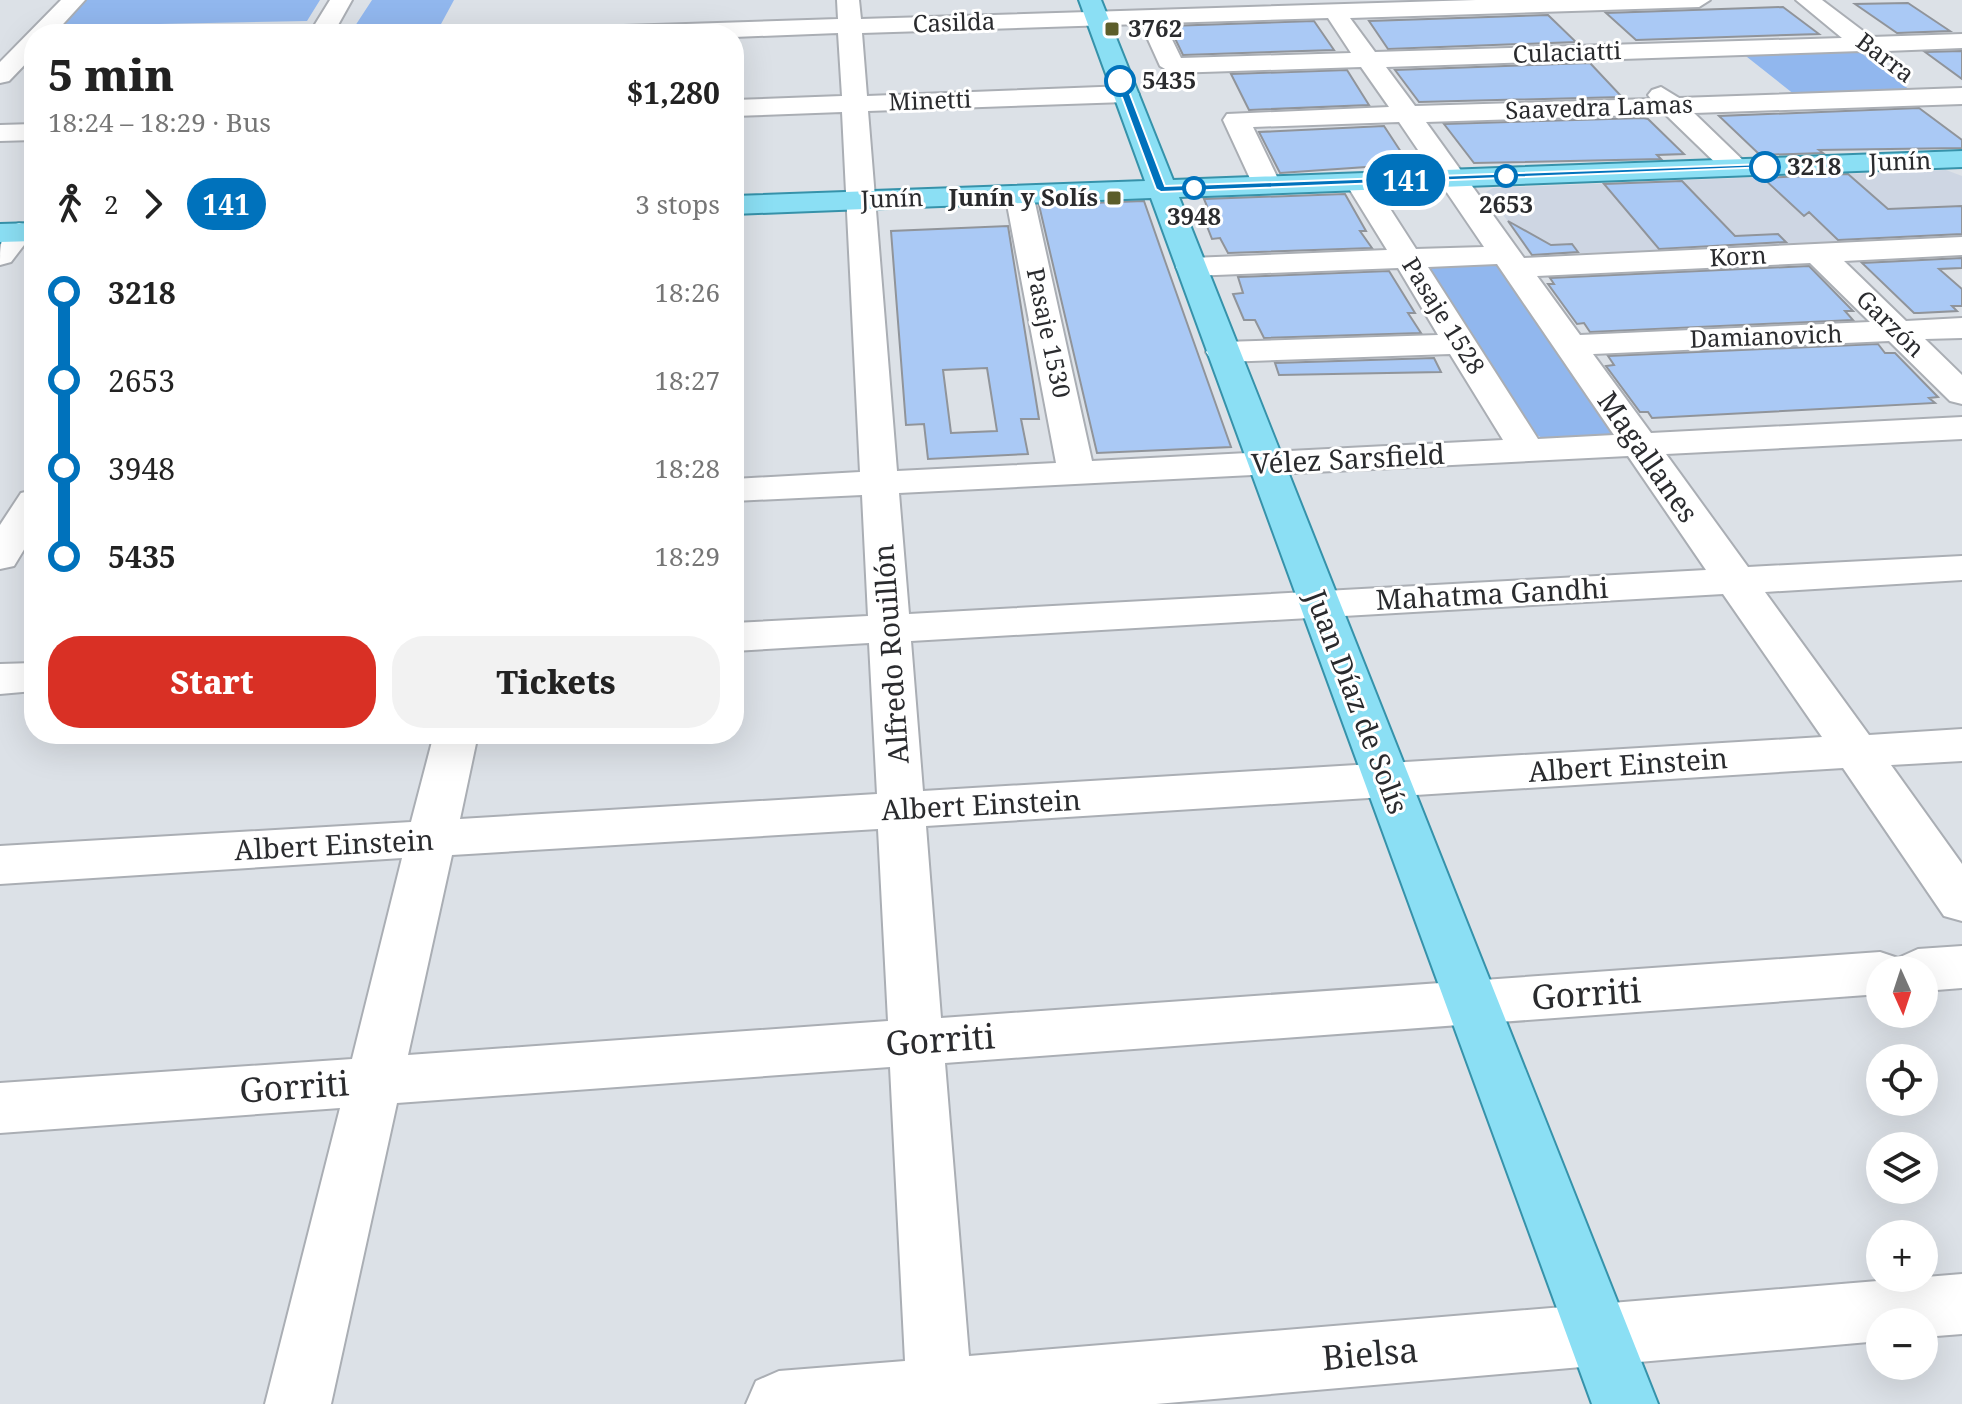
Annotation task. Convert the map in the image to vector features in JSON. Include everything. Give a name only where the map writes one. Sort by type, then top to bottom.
[{"type":"main road","name":"Juan Díaz de Solís","points":[[1093,9],[1625,1404]]},
{"type":"main road","name":"Junín","points":[[744,205],[1962,159]]},
{"type":"street","points":[[49,24],[74,0]]},
{"type":"street","points":[[327,24],[341,0]]},
{"type":"street","name":"Casilda","points":[[659,24],[848,13],[1093,9],[1149,17],[1337,8],[1699,0]]},
{"type":"street","name":"Barra","points":[[1807,0],[1866,44],[1949,96],[1962,116]]},
{"type":"street","points":[[1563,2],[1737,168]]},
{"type":"street","name":"Magallanes","points":[[1337,8],[1406,114],[1962,902]]},
{"type":"street","name":"Alfredo Rouillón","points":[[848,13],[940,1397]]},
{"type":"street","name":"Culaciatti","points":[[1149,17],[1172,66],[1962,41]]},
{"type":"street","points":[[0,76],[24,49]]},
{"type":"street","name":"Minetti","points":[[744,108],[1126,94]]},
{"type":"street","name":"Saavedra Lamas","points":[[1267,185],[1236,120],[1949,96]]},
{"type":"street","points":[[0,133],[24,132]]},
{"type":"street","name":"Pasaje 1528","points":[[1359,182],[1527,450]]},
{"type":"street","name":"Pasaje 1530","points":[[1019,194],[1076,473]]},
{"type":"street","points":[[0,256],[18,232]]},
{"type":"street","name":"Korn","points":[[1191,267],[1407,259],[1510,261],[1818,253],[1962,246]]},
{"type":"street","name":"Garzón","points":[[1818,253],[1962,394]]},
{"type":"street","name":"Damianovich","points":[[1569,345],[1962,328]]},
{"type":"street","points":[[1223,352],[1460,344]]},
{"type":"street","name":"Vélez Sarsfield","points":[[744,490],[1962,428]]},
{"type":"street","name":"Mahatma Gandhi","points":[[744,636],[1962,568]]},
{"type":"street","points":[[0,679],[24,678]]},
{"type":"street","points":[[298,1404],[454,744]]},
{"type":"street","name":"Albert Einstein","points":[[0,865],[1962,745]]},
{"type":"street","points":[[1938,969],[1962,967]]},
{"type":"street","name":"Gorriti","points":[[0,1108],[1866,974]]},
{"type":"street","name":"Bielsa","points":[[779,1404],[940,1397],[1599,1334],[1962,1304]]},
{"type":"shaded area","points":[[85,0],[320,0],[307,21],[64,24]]},
{"type":"shaded area","points":[[372,0],[454,0],[441,24],[356,24]]},
{"type":"shaded area","points":[[1856,49],[1910,90],[1795,95],[1742,53]]},
{"type":"shaded area","points":[[1946,170],[1962,176],[1962,238],[1533,255],[1486,192],[1493,188]]},
{"type":"shaded area","points":[[1499,264],[1618,434],[1544,439],[1533,433],[1429,273],[1433,265]]},
{"type":"building","points":[[1908,3],[1950,31],[1897,33],[1855,4]]},
{"type":"building","points":[[1783,7],[1819,34],[1636,40],[1606,13]]},
{"type":"building","points":[[1548,15],[1576,42],[1388,49],[1369,21]]},
{"type":"building","points":[[1314,21],[1334,50],[1183,55],[1169,26]]},
{"type":"building","points":[[1962,51],[1962,79],[1925,52]]},
{"type":"building","points":[[1590,63],[1622,97],[1419,102],[1395,70]]},
{"type":"building","points":[[1347,70],[1369,105],[1249,110],[1231,74]]},
{"type":"building","points":[[1919,108],[1962,140],[1962,148],[1819,150],[1823,153],[1760,155],[1719,116]]},
{"type":"building","points":[[1648,119],[1684,154],[1657,155],[1661,159],[1474,163],[1444,124]]},
{"type":"building","points":[[1384,126],[1409,164],[1280,173],[1259,132]]},
{"type":"building","points":[[1848,174],[1888,209],[1962,206],[1962,234],[1838,240],[1809,212],[1804,216],[1763,178]]},
{"type":"building","points":[[1682,181],[1735,236],[1778,234],[1786,242],[1659,249],[1604,184]]},
{"type":"building","points":[[1345,194],[1366,231],[1360,231],[1372,248],[1228,253],[1220,238],[1212,239],[1203,216],[1211,216],[1204,199]]},
{"type":"building","points":[[1144,201],[1231,447],[1097,453],[1039,205]]},
{"type":"building","points":[[1508,221],[1551,245],[1572,244],[1578,252],[1532,255]]},
{"type":"building","points":[[1008,226],[1039,419],[1021,419],[1028,454],[928,459],[924,424],[906,425],[891,231]],"holes":[[[987,368],[997,431],[951,433],[943,370]]]},
{"type":"building","points":[[1962,258],[1962,268],[1939,269],[1962,289],[1962,306],[1952,306],[1957,311],[1919,313],[1914,313],[1862,263]]},
{"type":"building","points":[[1809,266],[1853,311],[1845,311],[1853,320],[1590,332],[1584,323],[1577,324],[1548,284],[1554,284],[1550,278]]},
{"type":"building","points":[[1389,271],[1415,313],[1408,313],[1421,333],[1264,338],[1255,320],[1244,320],[1233,294],[1243,293],[1238,277]]},
{"type":"building","points":[[1878,344],[1885,353],[1895,353],[1938,397],[1929,398],[1935,403],[1652,418],[1648,412],[1640,412],[1606,366],[1614,365],[1608,356]]},
{"type":"building","points":[[1434,358],[1441,372],[1279,375],[1275,363]]},
{"type":"bus line","name":"141","points":[[1120,81],[1161,189],[1765,167]]},
{"type":"place","name":"3762","points":[[1112,29]]},
{"type":"place","name":"5435","points":[[1120,81]]},
{"type":"place","name":"3218","points":[[1765,167]]},
{"type":"place","name":"2653","points":[[1506,176]]},
{"type":"place","name":"3948","points":[[1194,188]]},
{"type":"place","name":"Junín y Solís","points":[[1114,198]]}]
